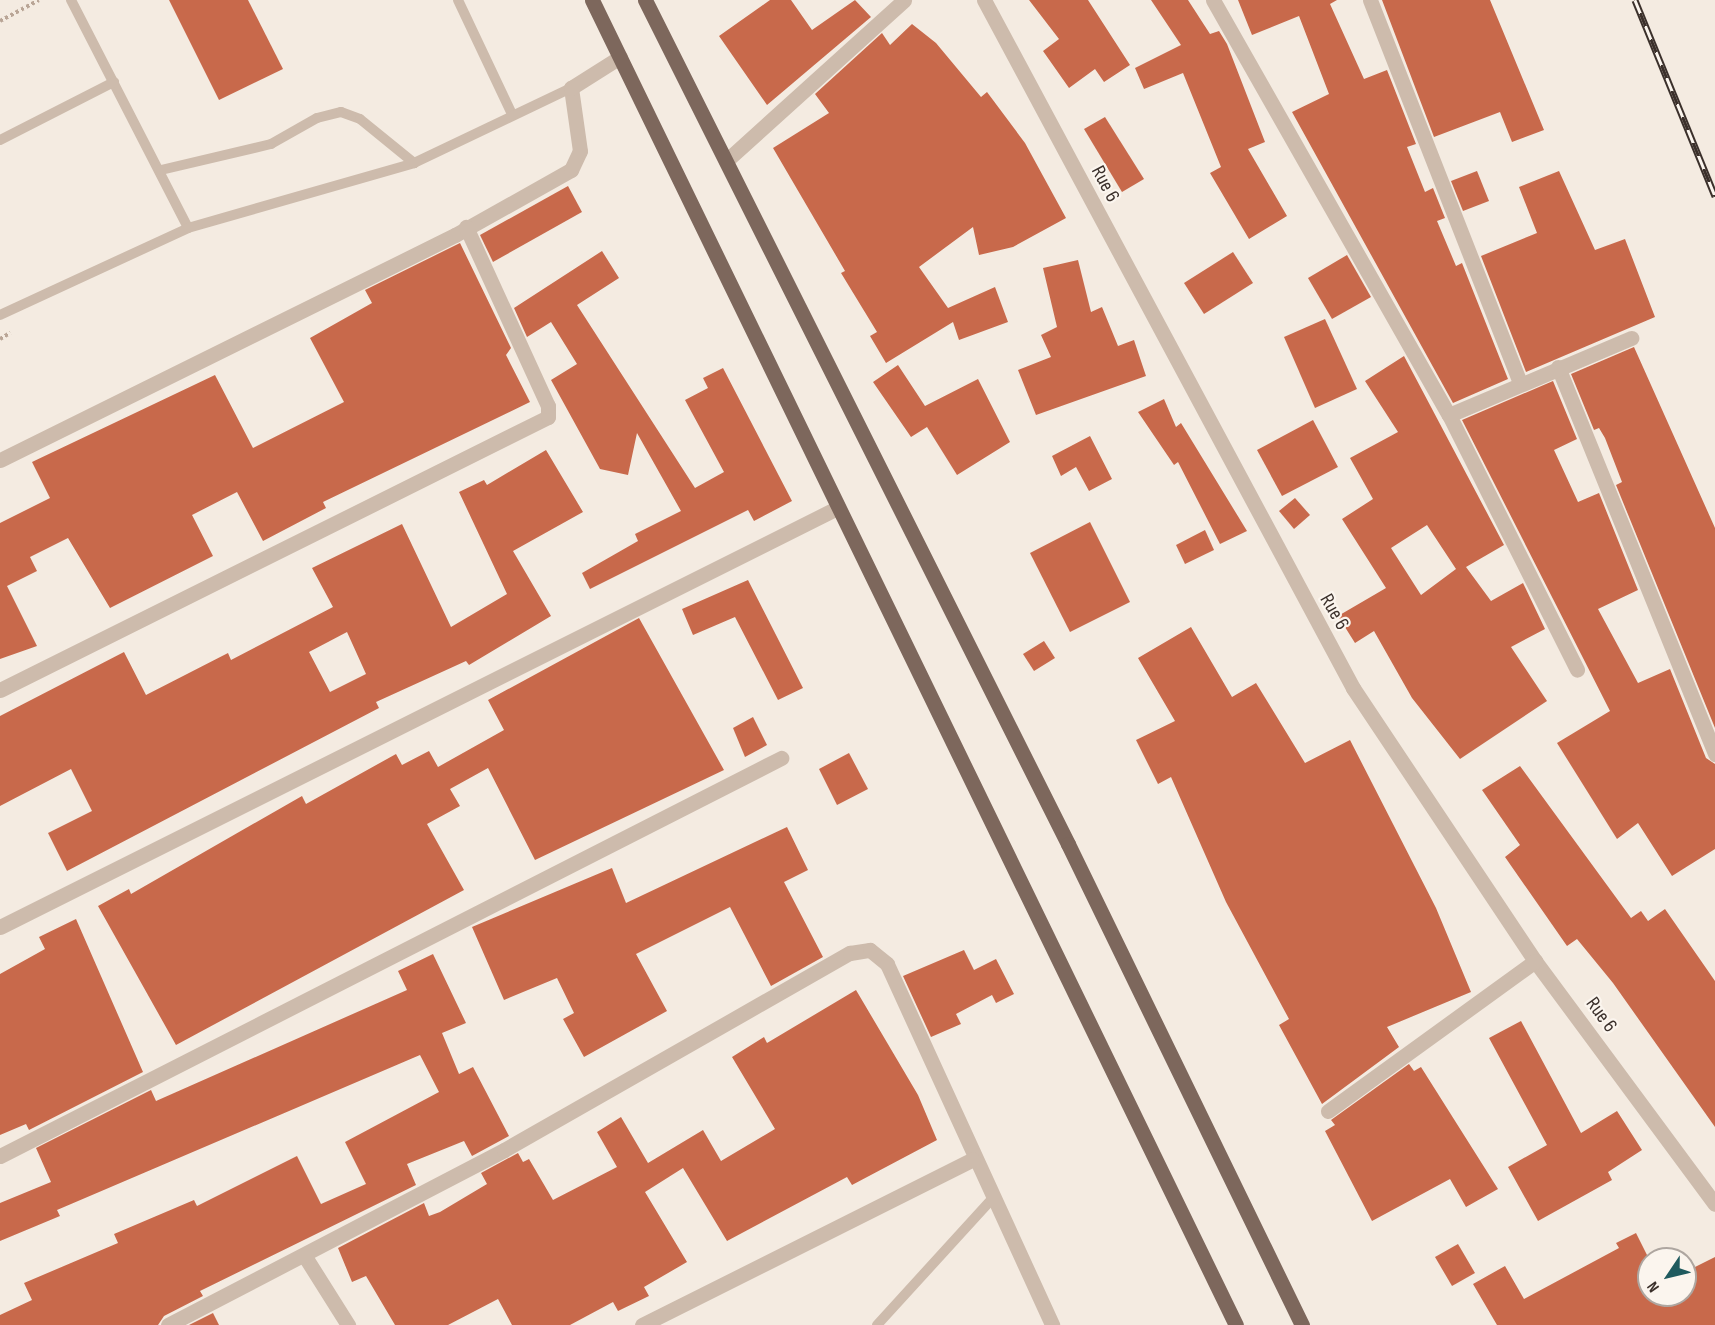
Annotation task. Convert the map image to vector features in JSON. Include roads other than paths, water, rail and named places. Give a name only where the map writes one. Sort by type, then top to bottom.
[{"type":"main road","points":[[592,0],[1236,1325]]},
{"type":"main road","points":[[645,0],[1302,1325]]},
{"type":"street","points":[[726,161],[904,0]]},
{"type":"street","name":"Rue 6","points":[[984,0],[1353,688],[1535,961],[1715,1204]]},
{"type":"street","points":[[1213,0],[1449,415],[1577,670]]},
{"type":"street","points":[[1370,0],[1520,381]]},
{"type":"street","points":[[0,460],[466,228],[579,162],[571,88],[620,57]]},
{"type":"street","points":[[0,690],[548,417],[548,405],[466,228]]},
{"type":"street","points":[[1449,415],[1520,381],[1631,338]]},
{"type":"street","points":[[1558,367],[1715,754]]},
{"type":"street","points":[[0,927],[837,507]]},
{"type":"street","points":[[0,1156],[781,758]]},
{"type":"street","points":[[168,1325],[304,1256],[850,954],[870,950],[887,964],[972,1159],[1052,1325]]},
{"type":"street","points":[[1328,1112],[1535,961]]},
{"type":"street","points":[[642,1325],[972,1159]]},
{"type":"street","points":[[304,1256],[348,1325]]},
{"type":"lane","points":[[71,0],[161,170],[188,228]]},
{"type":"lane","points":[[458,0],[512,114]]},
{"type":"lane","points":[[0,140],[114,82]]},
{"type":"lane","points":[[0,315],[188,228],[414,163],[512,114],[571,88]]},
{"type":"lane","points":[[161,170],[271,144],[317,118],[341,112],[360,119],[414,163]]},
{"type":"lane","points":[[877,1325],[992,1199]]},
{"type":"railway","points":[[1635,0],[1715,196]]}]
